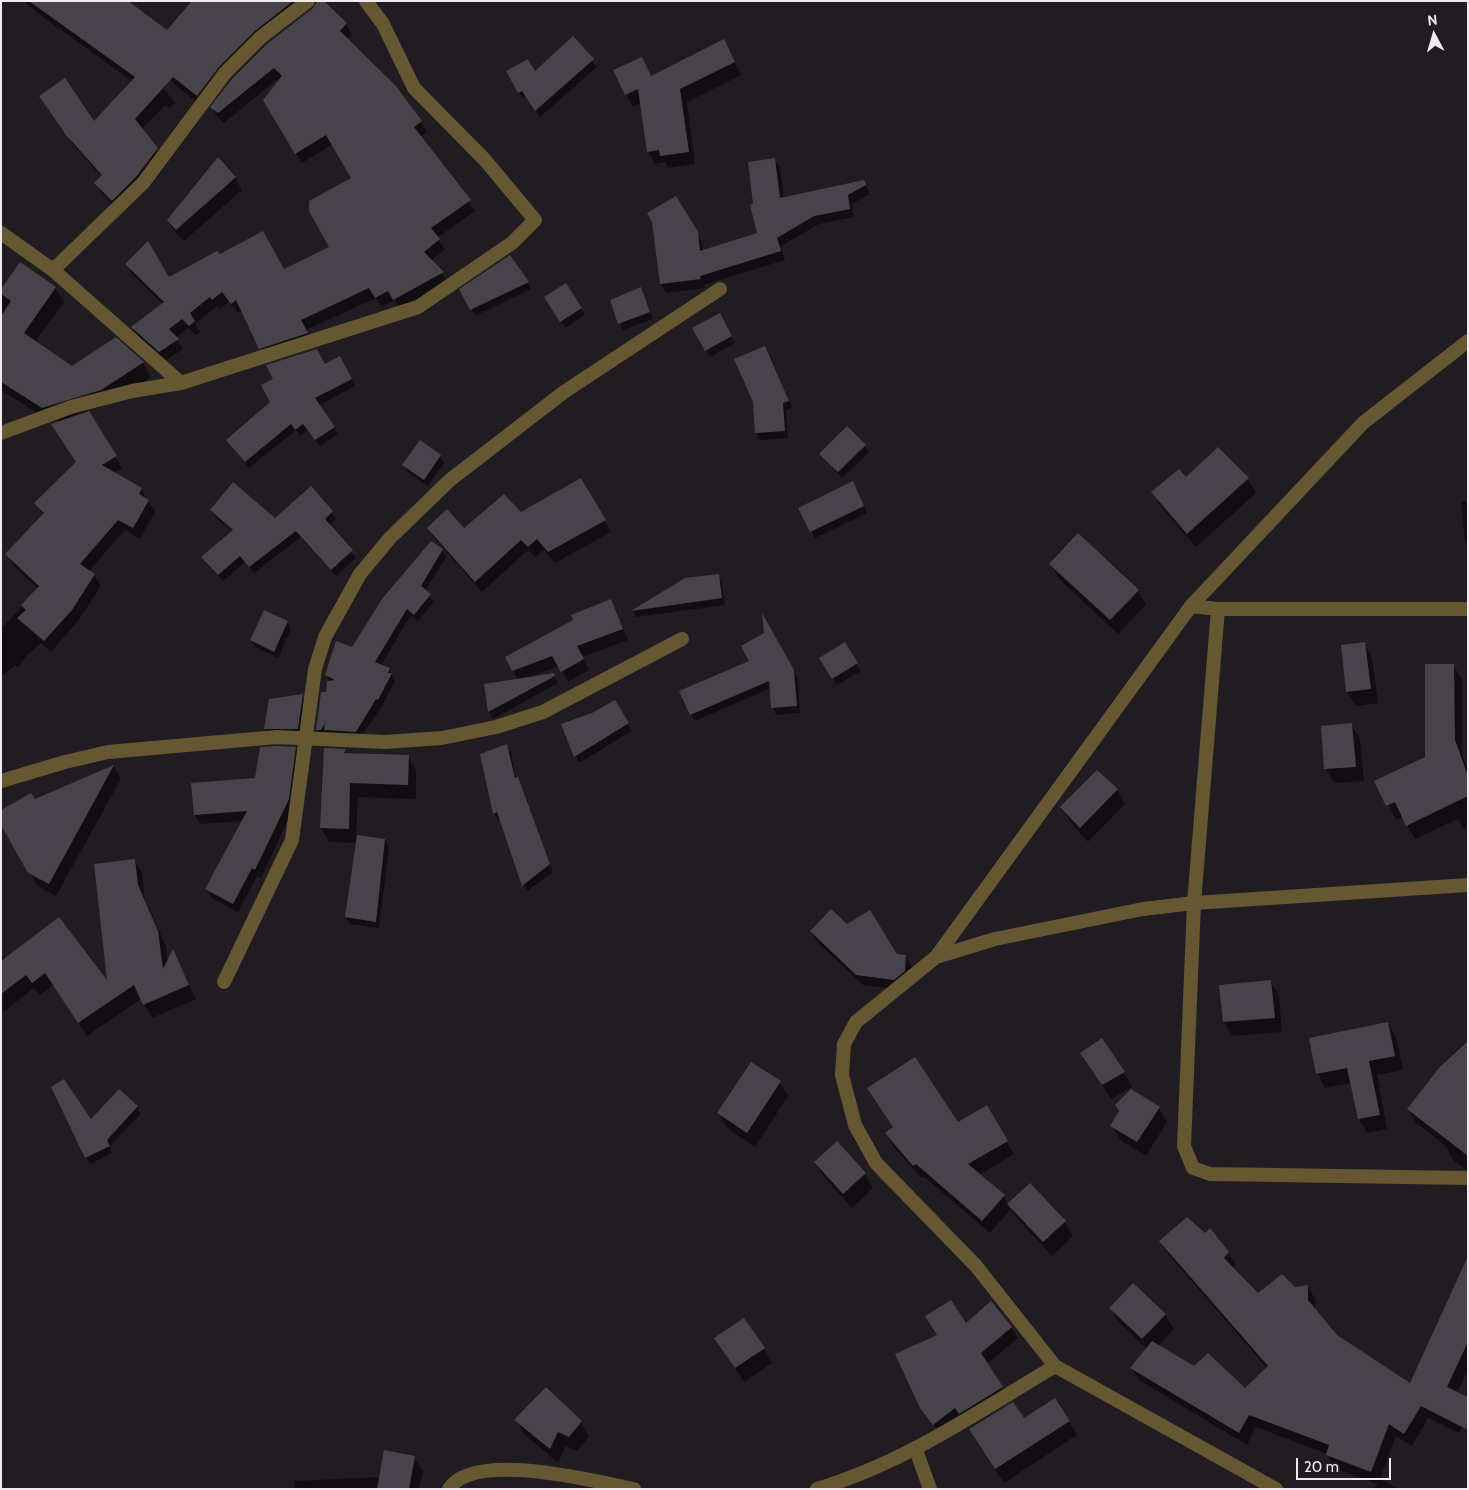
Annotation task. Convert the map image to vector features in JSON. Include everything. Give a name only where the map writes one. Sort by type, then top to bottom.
[{"type":"street","points":[[53,270],[143,183],[225,73],[261,37],[308,1]]},
{"type":"street","points":[[1,433],[71,407],[132,391],[181,383],[418,307],[512,243],[534,220],[485,160],[414,88],[384,24],[366,1]]},
{"type":"street","points":[[1,233],[53,270],[181,383]]},
{"type":"street","points":[[224,982],[292,840],[315,668],[325,637],[360,574],[390,538],[450,480],[564,392],[720,289]]},
{"type":"street","points":[[1276,1489],[1055,1366],[976,1266],[876,1163],[855,1125],[842,1075],[844,1044],[856,1022],[936,957],[1191,606],[1363,423],[1468,341]]},
{"type":"street","points":[[1191,606],[1218,609],[1468,609]]},
{"type":"street","points":[[1218,609],[1194,903],[1184,1146],[1193,1168],[1210,1174],[1468,1178]]},
{"type":"street","points":[[1,781],[65,762],[108,752],[234,740],[306,737],[385,742],[442,738],[496,727],[543,712],[682,640]]},
{"type":"street","points":[[936,957],[995,939],[1065,923],[1142,909],[1194,903],[1468,885]]},
{"type":"street","points":[[817,1489],[841,1482],[916,1450],[1055,1366]]},
{"type":"street","points":[[916,1450],[930,1489]]},
{"type":"street","points":[[448,1489],[454,1480],[475,1471],[502,1468],[581,1478],[634,1489]]},
{"type":"building","points":[[29,1],[128,1],[167,30],[192,1],[293,1],[255,31],[219,67],[197,96],[173,77],[135,119],[158,148],[136,177],[112,201],[94,183],[102,175],[66,135],[39,96],[65,78],[94,121],[135,77]]},
{"type":"building","points":[[317,1],[324,1],[347,23],[340,31],[395,85],[422,121],[414,127],[471,200],[431,228],[440,239],[424,252],[444,272],[393,300],[388,291],[375,298],[369,288],[301,320],[308,333],[259,349],[236,300],[231,304],[222,292],[212,300],[210,297],[190,313],[195,321],[189,326],[182,319],[169,329],[179,339],[159,352],[131,327],[164,302],[125,264],[148,241],[169,277],[217,251],[220,254],[263,231],[284,269],[329,247],[309,211],[309,201],[351,178],[326,135],[295,154],[263,100],[282,76],[274,68],[218,113],[210,107],[232,79],[267,44],[313,8]]},
{"type":"building","points":[[573,36],[594,59],[535,111],[522,91],[518,93],[506,71],[528,59],[535,71]]},
{"type":"building","points":[[724,39],[735,62],[680,89],[689,152],[660,156],[659,150],[647,152],[638,89],[625,95],[613,70],[642,57],[651,76]]},
{"type":"building","points":[[218,157],[236,177],[176,230],[167,220]]},
{"type":"building","points":[[775,158],[780,198],[864,180],[866,185],[848,195],[850,209],[814,216],[777,238],[781,251],[700,276],[701,279],[660,284],[652,222],[647,213],[676,196],[698,232],[700,251],[757,233],[750,205],[753,204],[748,162]]},
{"type":"building","points":[[510,255],[529,282],[470,310],[459,289]]},
{"type":"building","points":[[20,262],[56,287],[24,333],[72,366],[116,337],[144,362],[101,390],[42,408],[1,382],[1,316],[11,301],[1,294],[1,289]]},
{"type":"building","points":[[566,283],[582,308],[560,322],[544,297]]},
{"type":"building","points":[[641,287],[650,312],[618,324],[610,300]]},
{"type":"building","points":[[720,313],[732,336],[705,351],[692,328]]},
{"type":"building","points":[[765,346],[789,401],[783,403],[785,431],[755,433],[753,402],[734,359]]},
{"type":"building","points":[[317,349],[325,364],[340,356],[352,379],[315,398],[335,427],[315,440],[303,424],[295,430],[291,424],[245,462],[226,440],[270,402],[261,385],[273,379],[266,365]]},
{"type":"building","points":[[89,411],[117,456],[102,465],[142,488],[139,494],[149,500],[133,528],[118,520],[80,564],[95,574],[72,610],[44,641],[17,618],[26,610],[21,605],[39,586],[5,554],[44,513],[34,503],[76,462],[51,424]]},
{"type":"building","points":[[847,426],[866,445],[838,472],[819,454]]},
{"type":"building","points":[[420,440],[441,455],[424,480],[402,465]]},
{"type":"building","points":[[1218,447],[1249,478],[1187,534],[1151,492],[1179,469],[1186,477]]},
{"type":"building","points":[[581,478],[606,520],[548,552],[537,539],[528,547],[521,540],[475,582],[427,528],[447,509],[464,528],[504,494],[521,512]]},
{"type":"building","points":[[853,481],[864,506],[810,532],[798,508]]},
{"type":"building","points":[[233,482],[275,518],[311,486],[333,511],[325,519],[353,550],[331,570],[296,531],[249,567],[240,556],[218,575],[201,557],[233,530],[210,510]]},
{"type":"building","points":[[1078,533],[1139,590],[1110,620],[1049,564]]},
{"type":"building","points":[[431,541],[443,549],[421,586],[431,594],[414,615],[407,609],[375,662],[390,668],[388,673],[392,673],[378,700],[376,699],[356,732],[324,730],[325,723],[321,730],[316,730],[321,692],[326,692],[327,681],[335,680],[325,675],[336,641],[352,647],[382,599]]},
{"type":"building","points":[[719,574],[722,598],[631,611],[685,578]]},
{"type":"building","points":[[611,599],[623,629],[577,646],[584,659],[561,672],[552,656],[512,671],[505,657],[573,620],[571,615]]},
{"type":"building","points":[[264,610],[288,621],[274,652],[250,640]]},
{"type":"building","points":[[762,613],[794,670],[797,706],[771,708],[769,681],[690,715],[679,691],[749,661],[741,646],[764,633]]},
{"type":"building","points":[[845,642],[858,663],[832,679],[819,658]]},
{"type":"building","points":[[1365,642],[1371,689],[1346,692],[1341,645]]},
{"type":"building","points":[[1425,664],[1454,664],[1455,740],[1468,776],[1468,796],[1406,826],[1395,802],[1386,806],[1374,781],[1425,757]]},
{"type":"building","points":[[554,673],[555,676],[488,712],[484,684]]},
{"type":"building","points":[[303,694],[298,729],[264,729],[269,699]]},
{"type":"building","points":[[615,700],[629,723],[574,757],[561,724],[592,713]]},
{"type":"building","points":[[1352,723],[1356,767],[1324,769],[1321,726]]},
{"type":"building","points":[[507,744],[515,778],[518,777],[550,864],[522,886],[497,812],[493,814],[480,754]]},
{"type":"building","points":[[260,747],[296,747],[289,799],[255,870],[252,868],[233,904],[205,889],[247,811],[194,815],[191,783],[255,778]]},
{"type":"building","points":[[324,748],[346,749],[344,753],[409,755],[408,785],[350,783],[349,829],[320,828]]},
{"type":"building","points":[[114,765],[49,884],[28,873],[1,825],[1,810],[31,793],[35,799]]},
{"type":"building","points":[[1097,770],[1118,789],[1080,828],[1060,807]]},
{"type":"building","points":[[357,835],[385,839],[376,922],[345,917]]},
{"type":"building","points":[[135,859],[138,885],[158,931],[163,969],[173,949],[189,985],[143,1005],[134,985],[78,1023],[45,973],[32,983],[26,975],[1,994],[1,961],[59,917],[107,980],[94,864]]},
{"type":"building","points":[[831,909],[847,924],[870,910],[897,954],[906,955],[905,971],[894,980],[856,975],[810,931]]},
{"type":"building","points":[[1271,980],[1275,1018],[1223,1022],[1219,985]]},
{"type":"building","points":[[1388,1022],[1395,1056],[1369,1061],[1380,1115],[1358,1119],[1347,1068],[1316,1074],[1309,1038]]},
{"type":"building","points":[[1102,1038],[1125,1072],[1102,1085],[1080,1053]]},
{"type":"building","points":[[1468,1041],[1468,1156],[1407,1109],[1439,1068]]},
{"type":"building","points":[[915,1057],[958,1122],[987,1105],[1008,1141],[968,1164],[1005,1195],[982,1221],[916,1164],[913,1166],[885,1133],[893,1127],[867,1088]]},
{"type":"building","points":[[751,1062],[781,1081],[747,1133],[717,1113]]},
{"type":"building","points":[[64,1079],[91,1119],[119,1089],[138,1106],[107,1140],[110,1146],[85,1158],[51,1087]]},
{"type":"building","points":[[1131,1089],[1160,1107],[1137,1142],[1110,1126],[1119,1111],[1115,1105]]},
{"type":"building","points":[[837,1141],[866,1173],[843,1194],[814,1162]]},
{"type":"building","points":[[1030,1183],[1066,1221],[1043,1242],[1007,1204]]},
{"type":"building","points":[[1187,1217],[1205,1233],[1210,1228],[1229,1252],[1224,1258],[1258,1293],[1282,1274],[1295,1287],[1308,1285],[1308,1300],[1337,1335],[1410,1383],[1468,1256],[1468,1342],[1447,1387],[1468,1397],[1468,1430],[1421,1406],[1404,1434],[1389,1424],[1371,1472],[1326,1455],[1329,1445],[1249,1415],[1239,1433],[1130,1368],[1152,1341],[1194,1366],[1208,1353],[1245,1388],[1268,1366],[1159,1241]]},
{"type":"building","points":[[1133,1283],[1166,1314],[1142,1339],[1109,1308]]},
{"type":"building","points":[[951,1300],[966,1323],[991,1301],[1012,1327],[981,1353],[1003,1387],[959,1414],[955,1408],[933,1425],[920,1408],[895,1354],[937,1335],[925,1316]]},
{"type":"building","points":[[744,1318],[765,1348],[735,1368],[714,1338]]},
{"type":"building","points":[[546,1387],[582,1421],[569,1437],[558,1432],[550,1449],[514,1420]]},
{"type":"building","points":[[1055,1398],[1070,1421],[995,1469],[969,1429],[1013,1402],[1024,1418]]},
{"type":"building","points":[[384,1450],[415,1456],[409,1489],[377,1489]]}]
